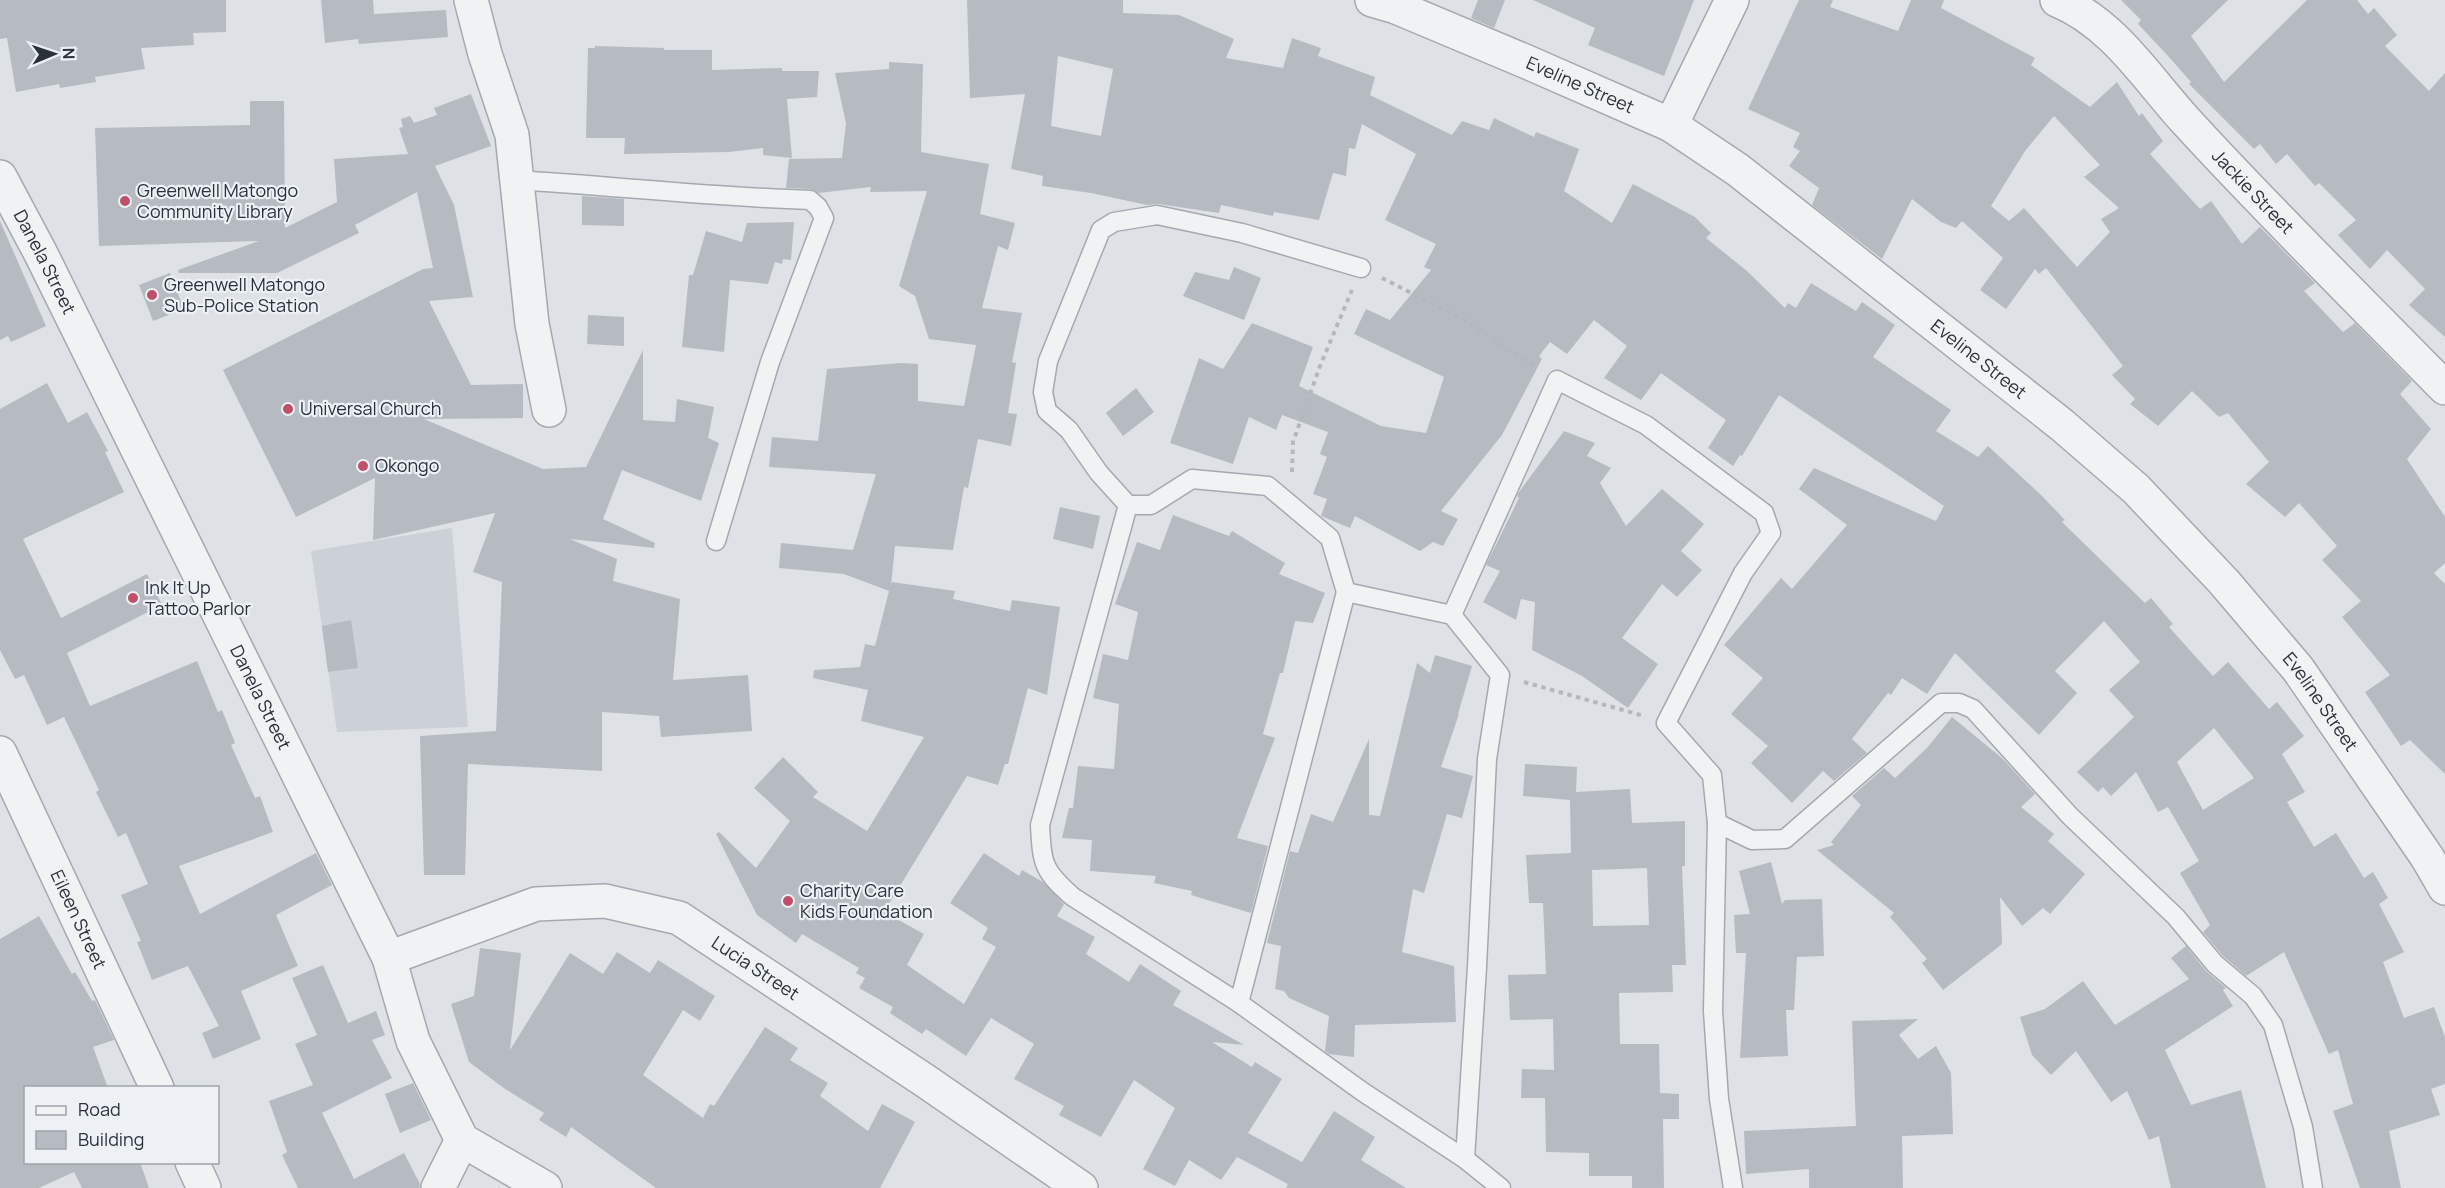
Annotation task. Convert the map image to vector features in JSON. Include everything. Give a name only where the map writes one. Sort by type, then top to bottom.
[{"type":"street","points":[[471,0],[485,54],[512,135],[532,324],[549,410]]},
{"type":"street","name":"Eveline Street","points":[[1372,0],[1396,7],[1506,52],[1671,125],[1738,171],[2062,425],[2136,489],[2224,582],[2298,669],[2427,857],[2445,888]]},
{"type":"street","points":[[1671,125],[1732,0]]},
{"type":"street","name":"Jackie Street","points":[[2057,0],[2072,6],[2114,38],[2185,120],[2445,388]]},
{"type":"street","name":"Danela Street","points":[[4,192],[389,958],[413,1041],[462,1140]]},
{"type":"street","name":"Eileen Street","points":[[0,753],[156,1086]]},
{"type":"street","name":"Lucia Street","points":[[389,958],[536,904],[605,901],[679,918],[924,1080],[1081,1188]]},
{"type":"street","points":[[438,1188],[462,1140],[545,1188]]},
{"type":"street","points":[[193,1164],[204,1188]]},
{"type":"lane","points":[[516,180],[600,185],[698,195],[810,200],[818,207],[824,218],[770,362],[716,541]]},
{"type":"lane","points":[[1239,1003],[1346,592],[1330,538],[1268,486],[1192,479],[1151,505],[1128,505],[1099,473],[1069,430],[1047,411],[1043,392],[1048,361],[1101,230],[1114,222],[1157,215],[1242,233],[1361,268]]},
{"type":"lane","points":[[1452,615],[1557,380],[1646,425],[1764,513],[1771,533],[1743,573],[1666,723],[1712,775],[1718,823],[1713,1011],[1719,1099],[1733,1188]]},
{"type":"lane","points":[[1128,505],[1040,825],[1041,858],[1052,879],[1073,897],[1239,1003],[1362,1092],[1465,1159],[1501,1188]]},
{"type":"lane","points":[[1346,592],[1452,615],[1500,675],[1487,759],[1478,967],[1465,1159]]},
{"type":"lane","points":[[1718,823],[1752,840],[1785,839],[1941,704],[1959,703],[1972,709],[2070,816],[2176,917],[2215,964],[2253,996],[2273,1025],[2303,1126],[2313,1188]]},
{"type":"path","points":[[1290,504],[1293,442],[1320,366],[1361,268],[1464,320],[1557,380]]},
{"type":"path","points":[[1500,675],[1666,723]]},
{"type":"shaded area","points":[[452,528],[468,727],[337,732],[311,551]]},
{"type":"building","points":[[0,0],[226,0],[226,32],[193,33],[194,45],[141,48],[145,69],[95,77],[96,82],[60,88],[59,84],[16,92],[7,38],[0,39]]},
{"type":"building","points":[[321,0],[373,0],[374,14],[446,10],[448,37],[359,44],[358,39],[325,43]]},
{"type":"building","points":[[967,0],[1123,0],[1123,13],[1179,15],[1234,39],[1226,58],[1283,68],[1292,38],[1321,48],[1318,56],[1375,77],[1370,95],[1452,135],[1462,121],[1489,130],[1494,118],[1534,137],[1536,132],[1579,149],[1564,191],[1612,223],[1633,184],[1695,217],[1711,233],[1706,238],[1747,271],[1785,308],[1788,303],[1796,308],[1811,283],[1856,311],[1862,302],[1895,325],[1873,357],[1951,410],[1936,431],[1978,457],[1988,446],[2041,495],[2065,520],[2062,522],[2145,603],[2151,598],[2173,624],[2169,627],[2213,676],[2228,662],[2269,709],[2277,702],[2304,736],[2282,754],[2305,792],[2287,802],[2314,847],[2336,833],[2364,878],[2373,872],[2388,898],[2379,904],[2404,952],[2383,962],[2404,1018],[2434,1007],[2445,1037],[2445,1084],[2431,1089],[2440,1115],[2389,1131],[2401,1188],[2360,1188],[2333,1111],[2353,1104],[2338,1050],[2329,1054],[2284,952],[2246,976],[2223,956],[2203,932],[2210,925],[2180,873],[2199,861],[2168,807],[2158,812],[2136,772],[2111,796],[2103,787],[2098,792],[2077,772],[2134,717],[2109,690],[2140,662],[2104,621],[2055,671],[2077,693],[2039,735],[1955,653],[1927,694],[1902,678],[1891,695],[1888,693],[1852,739],[1867,753],[1834,781],[1823,771],[1792,803],[1751,763],[1768,746],[1731,714],[1763,678],[1724,645],[1781,578],[1792,589],[1847,525],[1799,489],[1814,468],[1936,521],[1944,506],[1779,395],[1742,456],[1740,455],[1733,466],[1708,448],[1726,420],[1661,373],[1641,400],[1604,378],[1627,346],[1594,320],[1567,354],[1550,342],[1539,356],[1542,359],[1502,435],[1441,511],[1458,519],[1443,546],[1433,542],[1420,551],[1355,516],[1350,528],[1321,516],[1327,499],[1313,494],[1327,457],[1320,454],[1328,432],[1282,415],[1276,430],[1249,417],[1233,464],[1170,443],[1199,358],[1223,369],[1252,323],[1313,347],[1299,386],[1381,426],[1426,433],[1444,377],[1354,334],[1366,309],[1390,320],[1431,270],[1424,267],[1436,244],[1385,220],[1416,154],[1362,124],[1355,149],[1349,148],[1346,176],[1333,173],[1319,220],[1274,212],[1273,216],[1221,205],[1219,213],[1159,204],[1147,205],[1091,193],[1042,186],[1043,176],[1011,169],[1025,94],[970,98]],"holes":[[[1058,56],[1113,69],[1101,136],[1051,126]],[[2214,728],[2254,778],[2203,810],[2177,762]]]},
{"type":"building","points":[[1478,0],[1505,0],[1494,28],[1471,18]]},
{"type":"building","points":[[1533,0],[1694,0],[1664,76],[1588,45],[1595,28]]},
{"type":"building","points":[[1799,0],[1833,0],[1830,7],[1898,31],[1911,0],[1944,0],[1941,8],[2035,58],[2031,65],[2090,107],[2117,82],[2139,116],[2142,113],[2163,141],[2150,154],[2200,209],[2211,201],[2242,244],[2260,227],[2315,283],[2304,291],[2343,332],[2355,323],[2412,381],[2400,394],[2431,429],[2407,459],[2445,517],[2445,563],[2434,573],[2445,584],[2445,774],[2410,740],[2401,746],[2365,692],[2390,675],[2342,617],[2361,601],[2322,560],[2337,546],[2299,503],[2285,517],[2246,484],[2269,462],[2228,413],[2219,417],[2192,391],[2158,426],[2130,404],[2135,399],[2112,375],[2123,366],[2046,268],[2039,274],[2035,269],[2006,309],[1980,290],[2003,258],[1962,221],[1956,228],[1941,222],[1912,199],[1882,259],[1812,205],[1819,188],[1789,166],[1800,151],[1793,147],[1800,133],[1748,109]],"holes":[[[2054,116],[2100,165],[2084,177],[2119,208],[2101,219],[2110,232],[2077,267],[2024,208],[2009,221],[1991,206],[2025,151]]]},
{"type":"building","points":[[2121,0],[2228,0],[2191,36],[2224,82],[2307,0],[2357,0],[2368,14],[2374,8],[2397,35],[2385,46],[2429,91],[2445,73],[2445,337],[2409,305],[2425,289],[2387,250],[2370,269],[2338,235],[2356,220],[2319,183],[2315,186],[2287,154],[2276,164],[2260,144],[2254,149],[2189,84],[2191,82],[2138,24],[2141,20]]},
{"type":"building","points":[[595,46],[712,50],[712,70],[782,68],[782,71],[819,71],[817,97],[787,99],[792,158],[763,155],[763,148],[729,152],[624,154],[625,138],[586,138],[588,48],[595,48]]},
{"type":"building","points":[[889,62],[923,64],[921,152],[989,164],[980,214],[1015,223],[1008,250],[998,246],[982,308],[1022,313],[1012,362],[1016,363],[1008,413],[1017,414],[1011,446],[978,439],[968,488],[964,487],[953,550],[895,546],[891,586],[892,582],[955,591],[953,599],[1010,611],[1012,600],[1060,607],[1047,695],[1028,688],[1008,764],[1005,764],[998,785],[967,776],[884,912],[924,934],[907,965],[964,1004],[996,947],[982,939],[988,928],[950,903],[984,853],[1019,876],[1022,870],[1043,882],[1064,904],[1057,916],[1095,937],[1086,954],[1129,982],[1140,964],[1181,991],[1173,1005],[1244,1045],[1212,1042],[1252,1067],[1255,1062],[1282,1079],[1248,1133],[1302,1162],[1334,1111],[1375,1137],[1361,1160],[1406,1188],[1286,1188],[1288,1184],[1237,1157],[1221,1180],[1189,1160],[1175,1186],[1143,1169],[1175,1108],[1134,1080],[1101,1137],[1059,1115],[1064,1106],[1014,1079],[1034,1044],[991,1018],[966,1056],[926,1029],[922,1034],[890,1013],[893,1007],[859,988],[865,978],[856,973],[859,968],[802,934],[796,943],[757,915],[716,834],[719,832],[756,868],[790,821],[754,788],[783,757],[818,792],[813,797],[867,831],[924,737],[861,721],[868,690],[813,678],[814,670],[860,667],[865,644],[875,646],[889,591],[844,574],[779,568],[781,543],[853,550],[876,474],[769,467],[772,437],[818,441],[827,369],[901,363],[918,364],[918,401],[964,406],[976,345],[929,339],[915,296],[899,286],[927,191],[870,192],[871,187],[819,193],[810,189],[786,188],[789,159],[842,158],[846,123],[835,73],[889,69]]},
{"type":"building","points":[[471,94],[491,146],[435,166],[454,205],[473,297],[429,301],[471,385],[523,384],[523,418],[424,419],[543,469],[586,467],[643,350],[643,420],[675,422],[677,399],[714,407],[708,438],[719,443],[701,501],[622,470],[603,519],[655,543],[654,548],[570,539],[617,559],[613,581],[680,599],[673,680],[748,675],[752,731],[661,737],[659,716],[602,712],[602,771],[468,764],[465,875],[424,875],[420,736],[496,731],[502,582],[473,572],[495,513],[373,540],[375,478],[296,517],[223,370],[423,269],[433,268],[417,192],[355,225],[359,233],[277,273],[179,273],[178,270],[259,241],[99,246],[95,128],[250,125],[250,101],[284,101],[285,228],[337,202],[334,159],[408,154],[399,128],[403,127],[401,119],[410,116],[414,123],[437,115],[434,108]]},
{"type":"building","points":[[582,196],[624,199],[624,226],[582,225]]},
{"type":"building","points":[[0,221],[46,326],[11,342],[8,336],[0,340]]},
{"type":"building","points":[[794,222],[791,260],[783,259],[782,264],[775,262],[768,284],[730,280],[724,352],[682,347],[689,275],[693,275],[706,231],[742,242],[747,223]]},
{"type":"building","points":[[1234,267],[1261,278],[1244,320],[1183,296],[1195,272],[1229,280]]},
{"type":"building","points":[[170,273],[184,309],[153,321],[139,285]]},
{"type":"building","points":[[588,315],[624,317],[624,346],[587,344]]},
{"type":"building","points":[[47,383],[68,423],[87,412],[108,451],[105,452],[124,492],[23,539],[61,618],[147,574],[162,605],[67,653],[90,706],[197,661],[218,712],[222,710],[235,743],[231,745],[255,798],[260,796],[273,832],[179,866],[200,914],[316,853],[332,885],[276,915],[298,966],[241,991],[261,1039],[213,1059],[202,1033],[219,1026],[188,966],[152,980],[137,942],[141,941],[121,895],[148,884],[126,833],[118,837],[96,792],[99,790],[64,717],[47,725],[24,675],[15,679],[0,650],[0,409]]},
{"type":"building","points":[[1136,388],[1154,412],[1123,436],[1106,413]]},
{"type":"building","points":[[1564,431],[1595,443],[1587,456],[1611,468],[1600,483],[1626,526],[1662,489],[1704,524],[1681,551],[1702,570],[1677,597],[1662,584],[1622,638],[1658,664],[1628,708],[1582,676],[1532,650],[1535,602],[1521,599],[1516,620],[1483,602],[1500,571],[1486,565],[1519,498],[1517,496]]},
{"type":"building","points":[[1060,507],[1100,516],[1093,549],[1053,539]]},
{"type":"building","points":[[1173,515],[1229,536],[1232,531],[1285,563],[1279,574],[1325,593],[1313,623],[1295,621],[1283,673],[1280,673],[1263,734],[1275,738],[1237,838],[1268,846],[1251,913],[1191,895],[1192,891],[1154,883],[1156,876],[1090,871],[1092,840],[1062,838],[1069,808],[1073,808],[1078,766],[1114,769],[1119,704],[1093,698],[1103,654],[1128,660],[1138,612],[1115,604],[1137,542],[1160,550]]},
{"type":"building","points":[[351,620],[358,668],[328,672],[322,626]]},
{"type":"building","points":[[1435,655],[1472,666],[1441,767],[1473,776],[1462,818],[1447,814],[1424,893],[1413,889],[1402,952],[1454,966],[1456,1022],[1355,1025],[1354,1057],[1329,1054],[1325,1051],[1329,1016],[1289,998],[1284,991],[1275,989],[1281,946],[1267,943],[1290,851],[1298,853],[1311,814],[1333,822],[1369,739],[1369,815],[1380,816],[1417,663],[1430,673]]},
{"type":"building","points":[[1952,717],[2003,759],[2035,794],[2021,807],[2054,834],[2048,841],[2085,874],[2050,914],[2043,908],[2022,926],[2000,897],[2002,944],[1943,990],[1922,963],[1927,959],[1890,917],[1894,913],[1817,850],[1834,845],[1831,842],[1861,805],[1852,796],[1884,768],[1895,778],[1927,748]]},
{"type":"building","points":[[1525,764],[1577,767],[1576,792],[1630,789],[1632,823],[1685,821],[1685,866],[1682,866],[1686,965],[1672,965],[1673,992],[1619,993],[1620,1044],[1659,1044],[1660,1093],[1679,1094],[1679,1119],[1663,1119],[1664,1188],[1632,1188],[1632,1176],[1589,1176],[1589,1153],[1546,1152],[1545,1098],[1521,1098],[1522,1069],[1554,1070],[1553,1019],[1510,1020],[1508,975],[1546,974],[1543,903],[1529,903],[1526,855],[1571,853],[1570,800],[1523,796]],"holes":[[[1647,868],[1649,925],[1593,926],[1592,870]]]},
{"type":"building","points":[[1771,862],[1782,904],[1785,900],[1822,899],[1824,956],[1797,957],[1794,1010],[1786,1010],[1788,1056],[1740,1058],[1746,953],[1736,953],[1734,915],[1750,914],[1739,871]]},
{"type":"building","points":[[39,916],[72,974],[75,972],[92,1001],[95,1000],[114,1040],[93,1047],[107,1086],[24,1086],[24,1164],[141,1164],[149,1188],[82,1188],[74,1172],[39,1188],[0,1188],[0,939]]},
{"type":"building","points":[[2186,946],[2206,971],[2226,988],[2223,990],[2233,1006],[2165,1050],[2191,1105],[2241,1090],[2266,1188],[2171,1188],[2159,1136],[2149,1140],[2127,1091],[2111,1102],[2076,1051],[2051,1075],[2032,1055],[2020,1017],[2045,1009],[2083,981],[2115,1025],[2189,979],[2171,958]]},
{"type":"building","points":[[480,948],[521,953],[510,1050],[570,953],[603,974],[617,952],[650,973],[658,960],[715,996],[700,1021],[683,1010],[643,1075],[703,1118],[710,1104],[714,1106],[765,1027],[798,1048],[790,1060],[828,1083],[820,1096],[868,1131],[882,1104],[915,1122],[880,1188],[656,1188],[571,1127],[566,1137],[539,1120],[544,1113],[505,1089],[469,1062],[451,1004],[474,996]]},
{"type":"building","points":[[323,965],[348,1023],[376,1011],[385,1035],[372,1040],[392,1078],[322,1113],[354,1179],[404,1153],[420,1184],[419,1188],[298,1188],[282,1155],[287,1152],[269,1101],[313,1085],[295,1044],[317,1035],[292,978]]},
{"type":"building","points":[[1918,1019],[1899,1035],[1918,1059],[1936,1046],[1951,1073],[1953,1134],[1902,1136],[1903,1188],[1809,1188],[1809,1169],[1746,1174],[1744,1131],[1856,1126],[1852,1021]]},
{"type":"building","points":[[413,1083],[431,1120],[400,1133],[385,1094]]},
{"type":"place","name":"Greenwell Matongo Community Library","points":[[125,201]]},
{"type":"place","name":"Greenwell Matongo Sub-Police Station","points":[[152,295]]},
{"type":"place","name":"Universal Church","points":[[288,409]]},
{"type":"place","name":"Okongo","points":[[363,466]]},
{"type":"place","name":"Ink It Up Tattoo Parlor","points":[[133,598]]},
{"type":"place","name":"Charity Care Kids Foundation","points":[[788,901]]}]
